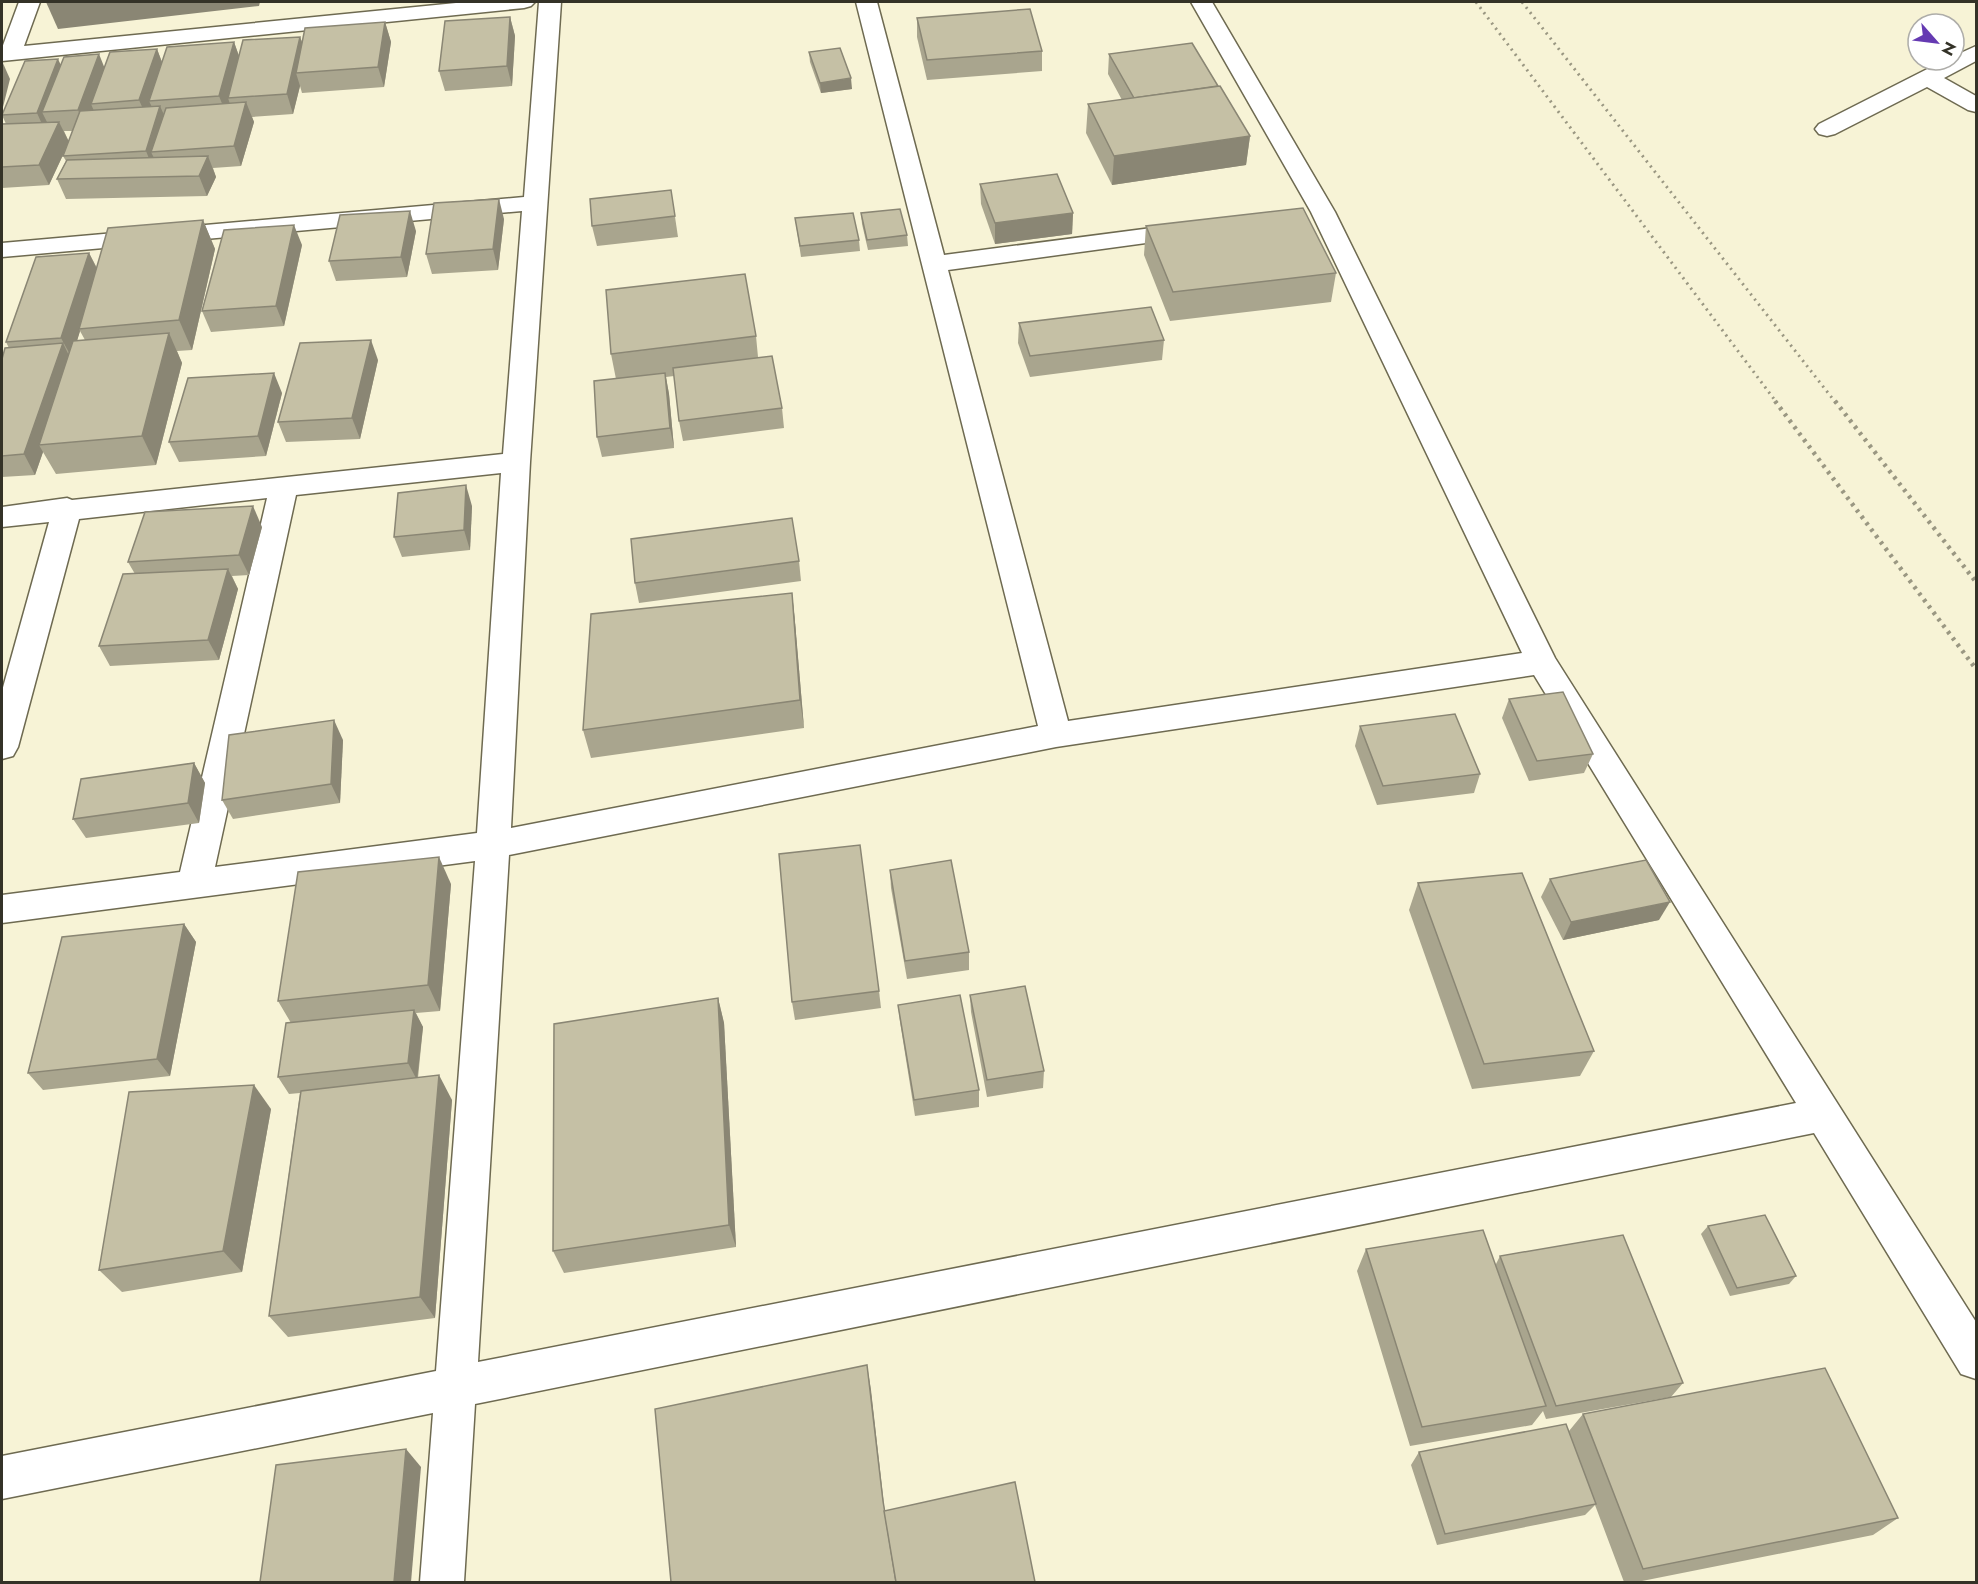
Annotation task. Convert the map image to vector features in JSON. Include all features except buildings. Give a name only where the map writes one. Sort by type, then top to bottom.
[{"type":"street","points":[[6,55],[29,2]]},
{"type":"street","points":[[6,55],[269,19],[524,2]]},
{"type":"street","points":[[442,1582],[493,845],[516,462],[550,2]]},
{"type":"street","points":[[866,2],[1056,735]]},
{"type":"street","points":[[1202,2],[1542,662],[1977,1359]]},
{"type":"street","points":[[1827,129],[1977,53]]},
{"type":"street","points":[[1927,78],[1977,105]]},
{"type":"street","points":[[2,250],[40,256],[536,203]]},
{"type":"street","points":[[933,264],[1217,226]]},
{"type":"street","points":[[2,517],[67,508],[516,462]]},
{"type":"street","points":[[194,884],[284,486]]},
{"type":"street","points":[[2,747],[67,508]]},
{"type":"street","points":[[2,909],[493,845],[1056,735],[1542,662]]},
{"type":"street","points":[[2,1478],[1824,1114]]},
{"type":"railway","points":[[1476,2],[1777,403]]},
{"type":"railway","points":[[1522,2],[1836,403]]},
{"type":"railway","points":[[1775,401],[1976,669]]},
{"type":"railway","points":[[1835,401],[1976,582]]}]
